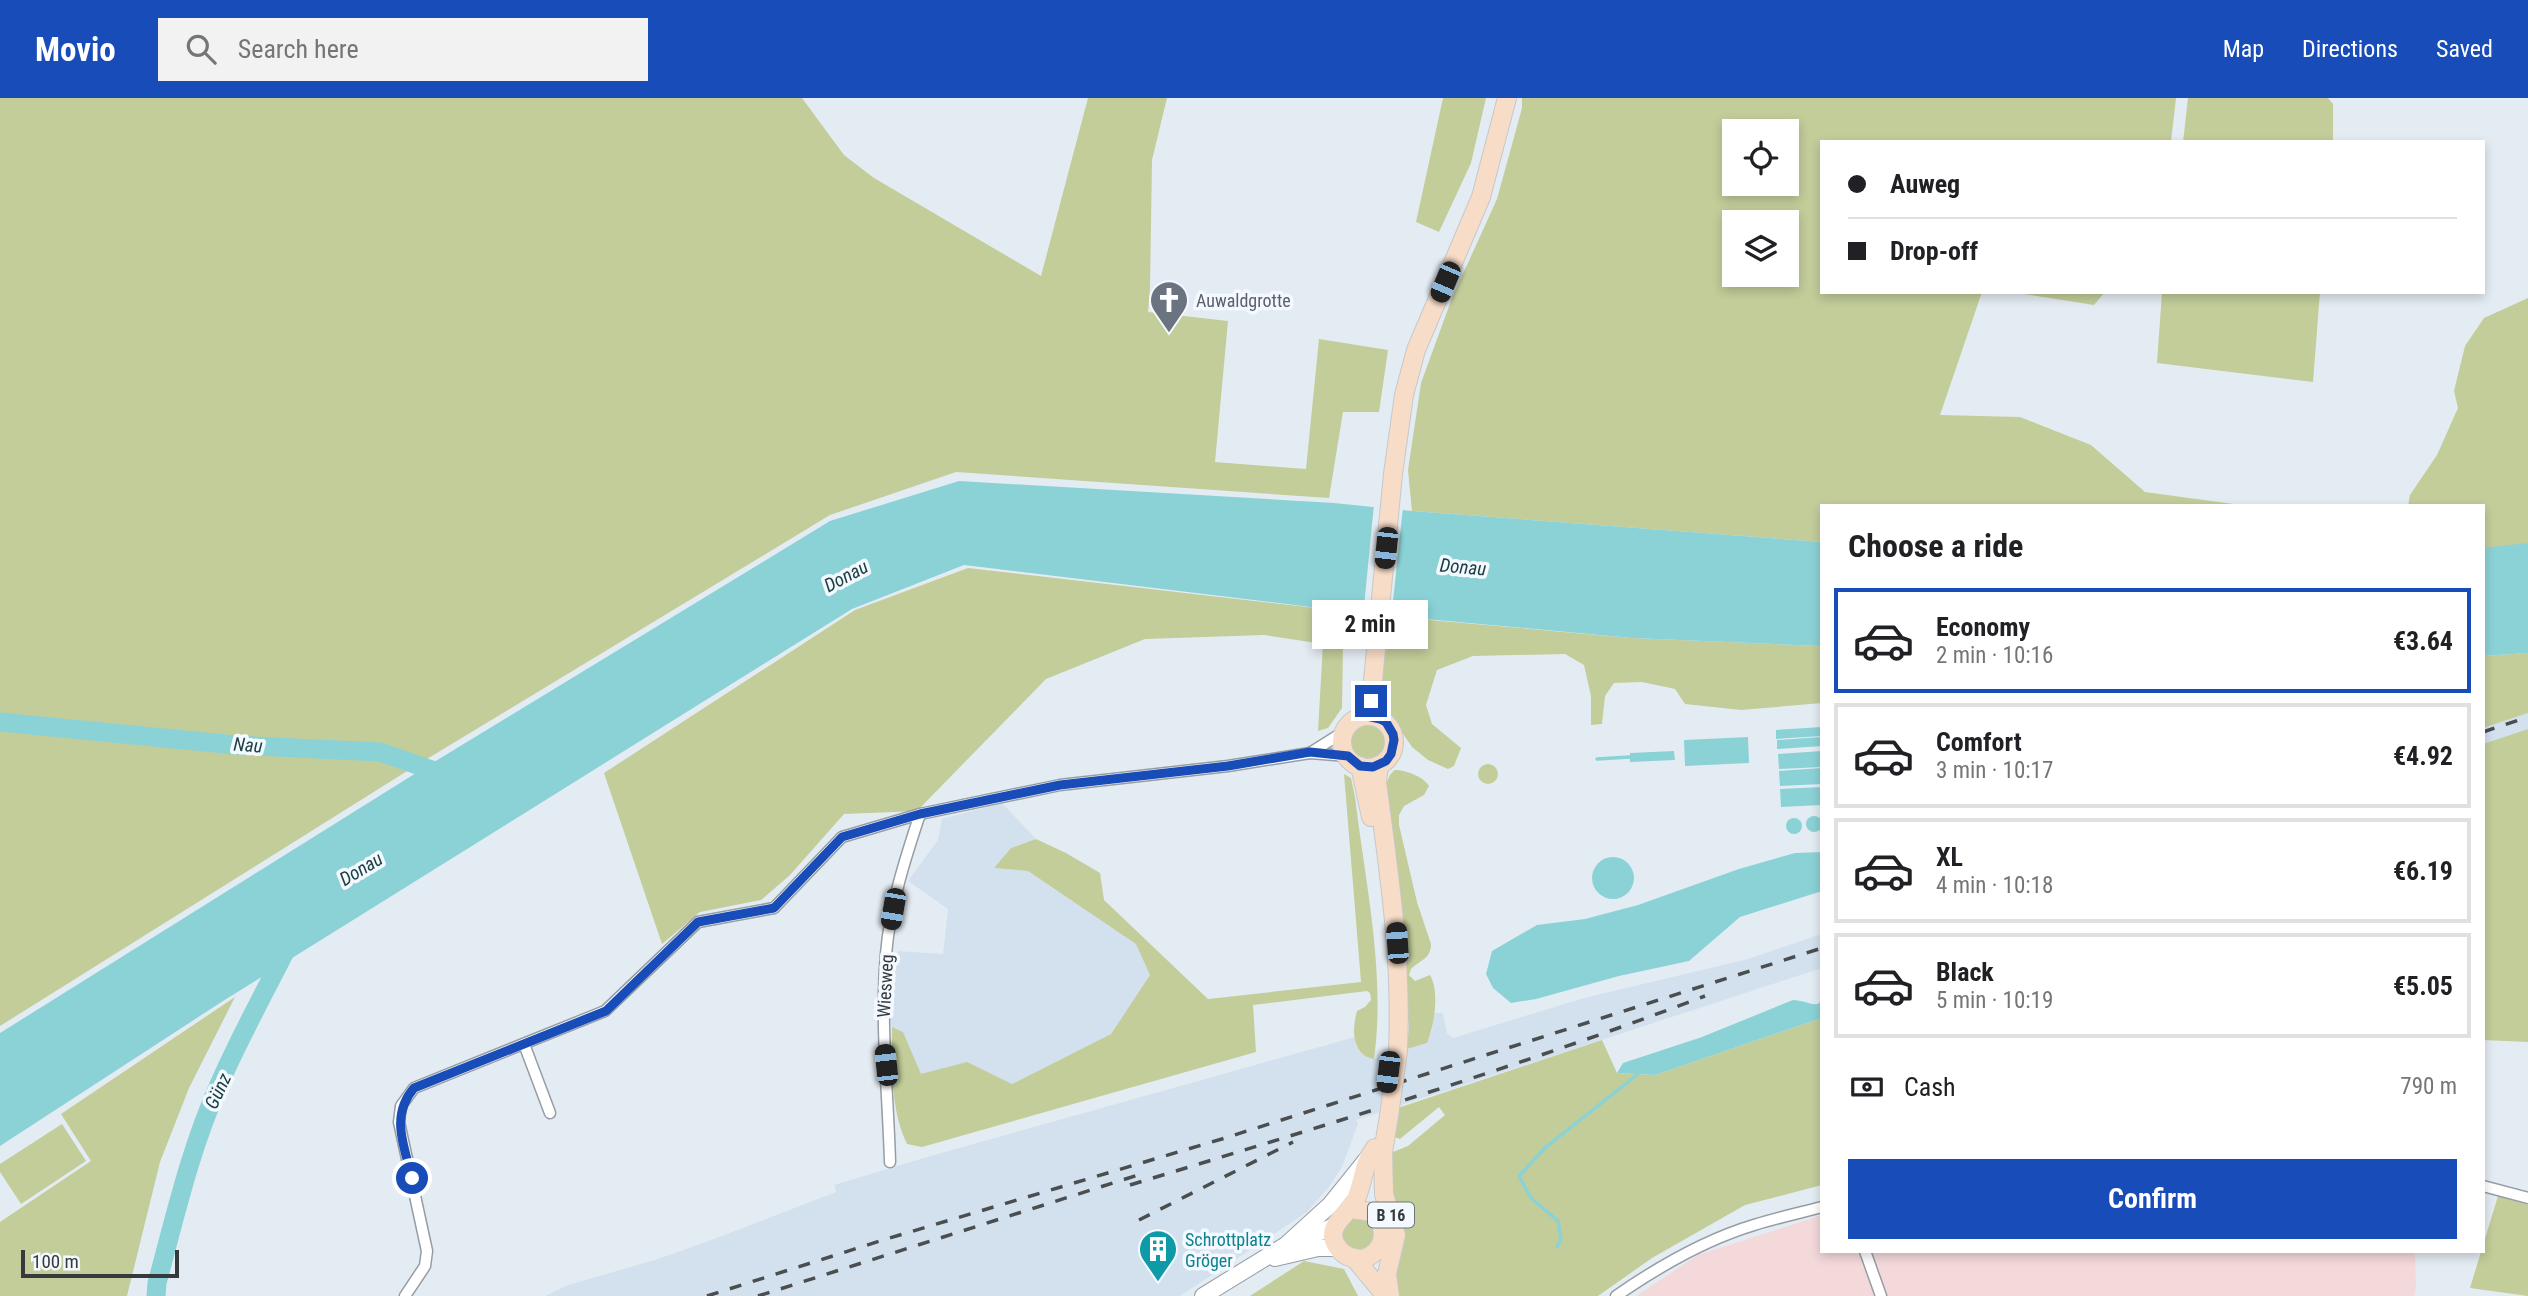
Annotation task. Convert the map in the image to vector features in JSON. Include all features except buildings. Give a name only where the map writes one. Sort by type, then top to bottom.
[{"type":"main road","points":[[1367,716],[1371,701],[1393,474],[1404,395],[1416,350],[1481,197],[1507,98]]},
{"type":"main road","points":[[1367,716],[1380,719],[1393,734],[1394,747],[1391,754],[1379,765],[1366,767],[1354,761],[1344,749],[1345,731],[1354,720],[1367,716]]},
{"type":"main road","points":[[1354,761],[1376,845]]},
{"type":"main road","name":"B 16","points":[[1355,1259],[1371,1256],[1377,1251],[1384,1233],[1382,1224],[1372,1212],[1370,1192],[1375,1153],[1385,1117],[1400,989],[1396,922],[1377,782],[1379,765]]},
{"type":"main road","name":"B 16","points":[[1380,802],[1376,845],[1391,972],[1394,1051]]},
{"type":"main road","points":[[1203,1296],[1286,1245],[1330,1205],[1375,1153]]},
{"type":"main road","name":"B 16","points":[[1351,1209],[1375,1153]]},
{"type":"main road","name":"B 16","points":[[1375,1153],[1396,1235],[1384,1294]]},
{"type":"main road","name":"B 16","points":[[1335,1226],[1344,1213],[1351,1209],[1372,1212]]},
{"type":"main road","points":[[1286,1245],[1335,1226],[1338,1248],[1355,1259],[1384,1294]]},
{"type":"main road","points":[[1259,1262],[1306,1250],[1338,1248]]},
{"type":"main road","name":"B 16","points":[[1377,1251],[1384,1294]]},
{"type":"street","points":[[1310,752],[1345,731]]},
{"type":"street","points":[[405,1296],[425,1266],[427,1251],[399,1122],[404,1099],[414,1088],[606,1011],[698,922],[774,908],[842,837],[920,814],[1060,785],[1228,766],[1310,752],[1354,761]]},
{"type":"street","name":"Wiesweg","points":[[890,1162],[888,1089],[883,1041],[886,952],[900,880],[920,814]]},
{"type":"street","points":[[524,1044],[550,1113]]},
{"type":"street","points":[[2485,1187],[2528,1198]]},
{"type":"street","points":[[1616,1296],[1657,1268],[1707,1243],[1752,1226],[1820,1208]]},
{"type":"street","points":[[1866,1253],[1881,1296]]},
{"type":"shaded area","points":[[2528,713],[2528,729],[2485,743],[2485,727]]},
{"type":"shaded area","points":[[1002,803],[1036,839],[1011,848],[994,868],[1028,871],[1137,944],[1150,975],[1111,1034],[924,1128],[888,1015],[898,951],[943,954],[948,909],[908,881],[938,840],[942,819]]},
{"type":"shaded area","points":[[1820,935],[1820,969],[1356,1120],[1358,1124],[1342,1167],[1307,1212],[1180,1296],[545,1296],[568,1285],[658,1259],[714,1239],[836,1192],[834,1185],[934,1155],[1355,1037],[1356,1047],[1374,1059],[1427,1043],[1432,1030],[1433,1013],[1443,1013],[1447,1034],[1453,1038],[1584,998],[1748,959]]},
{"type":"shaded area","points":[[1820,1216],[1820,1253],[2415,1253],[2416,1286],[2414,1296],[1636,1296],[1698,1255]]},
{"type":"green space","points":[[0,98],[802,98],[844,155],[874,178],[1041,276],[1088,98],[1167,98],[1152,160],[1148,312],[1228,321],[1215,462],[1306,469],[1319,339],[1388,350],[1379,412],[1343,412],[1329,498],[956,472],[830,515],[412,768],[0,1026]]},
{"type":"green space","points":[[1443,98],[1486,98],[1471,163],[1439,232],[1416,222]]},
{"type":"green space","points":[[1522,98],[2176,98],[2171,140],[1820,140],[1820,294],[1981,294],[1940,415],[2020,417],[2091,445],[2145,492],[2233,504],[1820,504],[1820,542],[1412,511],[1408,470],[1421,383],[1452,298],[1497,199],[1522,108]]},
{"type":"green space","points":[[2188,98],[2328,98],[2333,104],[2333,140],[2183,140]]},
{"type":"green space","points":[[2024,294],[2103,294],[2094,305]]},
{"type":"green space","points":[[2162,294],[2320,294],[2313,382],[2157,363]]},
{"type":"green space","points":[[2528,298],[2528,544],[2485,549],[2485,504],[2408,504],[2410,495],[2437,455],[2458,408],[2454,391],[2465,346],[2484,318]]},
{"type":"green space","points":[[968,568],[1360,613],[1357,633],[1349,637],[1343,645],[1342,708],[1328,728],[1318,731],[1323,644],[1264,635],[1145,639],[1046,679],[917,811],[844,814],[790,875],[761,900],[700,912],[662,944],[604,773],[855,610]]},
{"type":"green space","points":[[1395,617],[1632,638],[1820,646],[1820,703],[1741,710],[1685,704],[1675,689],[1642,682],[1614,683],[1605,696],[1602,724],[1591,725],[1591,696],[1584,665],[1565,654],[1473,656],[1437,670],[1426,705],[1432,724],[1461,748],[1454,766],[1448,769],[1428,760],[1412,747],[1382,703],[1384,648],[1389,648]]},
{"type":"green space","points":[[2528,653],[2528,713],[2485,727],[2485,656]]},
{"type":"green space","points":[[1368,724],[1380,729],[1385,741],[1380,753],[1368,758],[1356,753],[1351,741],[1356,729]]},
{"type":"green space","points":[[2528,729],[2528,1042],[2485,1040],[2485,743]]},
{"type":"green space","points":[[1488,764],[1495,767],[1498,774],[1495,781],[1488,784],[1481,781],[1478,774],[1481,767]]},
{"type":"green space","points":[[1395,770],[1414,775],[1429,786],[1424,795],[1404,806],[1399,815],[1417,902],[1431,944],[1427,956],[1411,969],[1409,975],[1415,981],[1430,975],[1435,990],[1434,1018],[1427,1043],[1407,1049],[1409,1027],[1383,787]]},
{"type":"green space","points":[[1344,774],[1351,778],[1355,797],[1373,928],[1378,994],[1374,1059],[1366,1057],[1357,1047],[1354,1033],[1357,1011],[1371,1000],[1367,991],[1253,1005],[1256,1052],[922,1147],[907,1144],[895,1102],[892,1027],[903,1032],[921,1074],[967,1062],[1012,1084],[1111,1034],[1150,975],[1136,944],[1028,871],[994,868],[1011,848],[1036,839],[1100,873],[1104,900],[1208,999],[1361,982]]},
{"type":"green space","points":[[235,997],[189,1088],[160,1162],[127,1296],[0,1296],[0,1222],[91,1161],[61,1114]]},
{"type":"green space","points":[[1820,1019],[1820,1186],[1745,1205],[1652,1258],[1598,1296],[1399,1296],[1395,1276],[1389,1159],[1393,1152],[1408,1146],[1445,1115],[1439,1107],[1400,1139],[1392,1136],[1398,1108],[1602,1040],[1617,1073],[1655,1075]]},
{"type":"green space","points":[[62,1124],[86,1161],[21,1204],[0,1172],[0,1164]]},
{"type":"green space","points":[[2498,1196],[2528,1205],[2528,1296],[2470,1288],[2481,1253],[2485,1253],[2485,1239]]},
{"type":"green space","points":[[1359,1216],[1371,1221],[1376,1233],[1371,1245],[1359,1250],[1347,1245],[1342,1233],[1347,1221]]},
{"type":"green space","points":[[1304,1261],[1344,1269],[1358,1296],[1250,1296]]},
{"type":"water","name":"Donau","points":[[959,481],[1334,503],[1820,542],[1820,646],[1632,638],[1360,613],[964,565],[852,609],[223,1001],[0,1146],[0,1033],[416,773],[830,521]]},
{"type":"water","points":[[2528,543],[2528,653],[2485,656],[2485,548]]},
{"type":"water","points":[[1820,727],[1820,736],[1776,739],[1776,730]]},
{"type":"water","points":[[1748,737],[1749,763],[1685,766],[1684,740]]},
{"type":"water","points":[[1820,737],[1820,746],[1777,749],[1777,740]]},
{"type":"water","points":[[1674,751],[1675,760],[1630,762],[1630,753]]},
{"type":"water","points":[[1820,751],[1820,767],[1779,769],[1778,754]]},
{"type":"water","points":[[1820,768],[1820,784],[1780,786],[1779,771]]},
{"type":"water","points":[[1820,787],[1820,805],[1781,807],[1780,789]]},
{"type":"water","points":[[1794,818],[1800,820],[1800,832],[1794,834],[1788,832],[1786,826],[1788,820]]},
{"type":"water","points":[[1808,818],[1820,818],[1820,830],[1808,830]]},
{"type":"water","points":[[1820,852],[1820,892],[1740,917],[1689,961],[1511,1003],[1493,988],[1486,974],[1492,951],[1537,925],[1585,919],[1638,905],[1739,869],[1795,853]]},
{"type":"water","points":[[1613,857],[1628,863],[1634,878],[1628,893],[1613,899],[1598,893],[1592,878],[1598,863]]},
{"type":"water","points":[[1793,1000],[1815,1004],[1820,1002],[1820,1019],[1655,1075],[1617,1073],[1623,1063],[1702,1037]]},
{"type":"pier","points":[[1374,504],[1403,507],[1391,620],[1363,617]]},
{"type":"waterway","name":"Nau","points":[[0,722],[235,745],[380,752],[449,776]]},
{"type":"waterway","points":[[1597,759],[1630,757]]},
{"type":"waterway","name":"Günz","points":[[156,1296],[157,1283],[184,1184],[208,1111],[235,1050],[290,942]]},
{"type":"waterway","points":[[1557,1247],[1561,1239],[1558,1221],[1531,1198],[1519,1176],[1546,1147],[1638,1074]]},
{"type":"railway","points":[[2485,731],[2528,717]]},
{"type":"railway","points":[[707,1296],[883,1240],[1225,1138],[1820,949]]},
{"type":"railway","points":[[1130,1185],[1491,1072],[1705,996]]},
{"type":"railway","points":[[1139,1220],[1293,1142]]},
{"type":"railway","points":[[758,1296],[1138,1175]]},
{"type":"place","name":"Auwaldgrotte","points":[[1169,334]]},
{"type":"place","name":"Schrottplatz Gröger","points":[[1158,1283]]},
{"type":"route","points":[[412,1178],[399,1122],[404,1099],[414,1088],[606,1011],[698,922],[774,908],[842,837],[920,814],[1060,785],[1228,766],[1310,752],[1348,756],[1355,764],[1373,767],[1386,761],[1394,747],[1394,740],[1386,722],[1374,716],[1367,716],[1371,701]]}]
